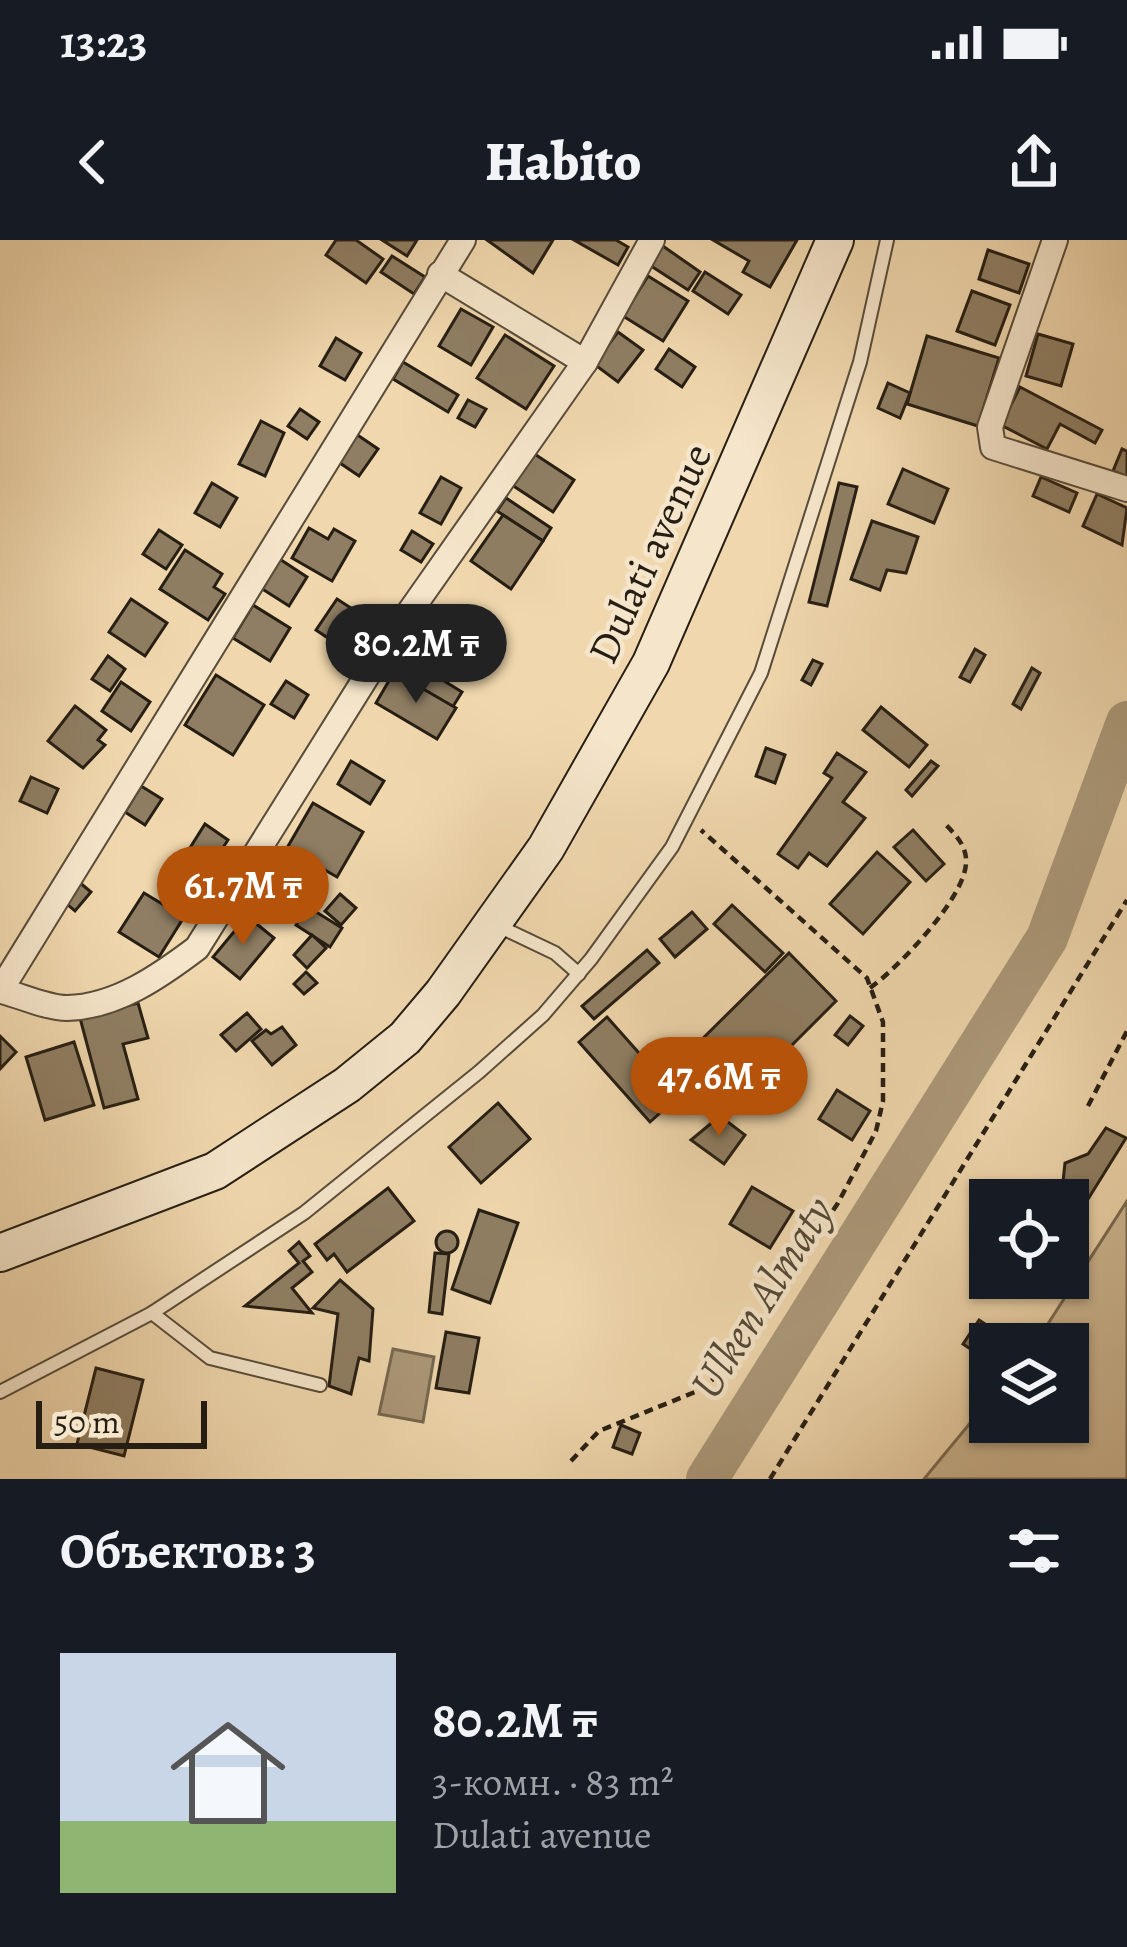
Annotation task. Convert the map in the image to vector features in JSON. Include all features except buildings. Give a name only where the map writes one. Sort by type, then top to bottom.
[{"type":"main road","name":"Dulati avenue","points":[[0,1253],[215,1172],[288,1128],[405,1038],[494,925],[546,848],[651,663],[835,240]]},
{"type":"street","points":[[463,240],[1,991],[65,1008],[83,1005],[162,978],[197,949],[385,647],[585,362],[652,240]]},
{"type":"street","points":[[1055,240],[990,427],[993,447],[1127,489]]},
{"type":"street","points":[[440,274],[585,362]]},
{"type":"lane","points":[[0,1392],[152,1313],[304,1213],[422,1121],[543,1015],[634,903],[688,818],[760,673],[860,362],[887,240]]},
{"type":"lane","points":[[494,925],[555,953],[578,974]]},
{"type":"lane","points":[[152,1313],[211,1358],[320,1385]]},
{"type":"path","points":[[571,1461],[599,1431],[700,1390],[730,1365],[838,1203],[876,1130],[883,1101],[883,1022],[867,978],[688,818]]},
{"type":"path","points":[[870,988],[897,968],[960,885],[967,862],[961,840],[944,823]]},
{"type":"path","points":[[770,1479],[1127,900]]},
{"type":"path","points":[[1088,1106],[1127,1030]]},
{"type":"shaded area","points":[[1127,1201],[1127,1479],[924,1479],[969,1424],[969,1443],[1089,1443],[1089,1323],[1049,1323],[1064,1299],[1089,1299],[1089,1260]]},
{"type":"shaded area","points":[[393,1349],[434,1357],[423,1422],[379,1414]]},
{"type":"waterway","name":"Ulken Almaty","points":[[707,1479],[1047,938],[1127,722]]}]
